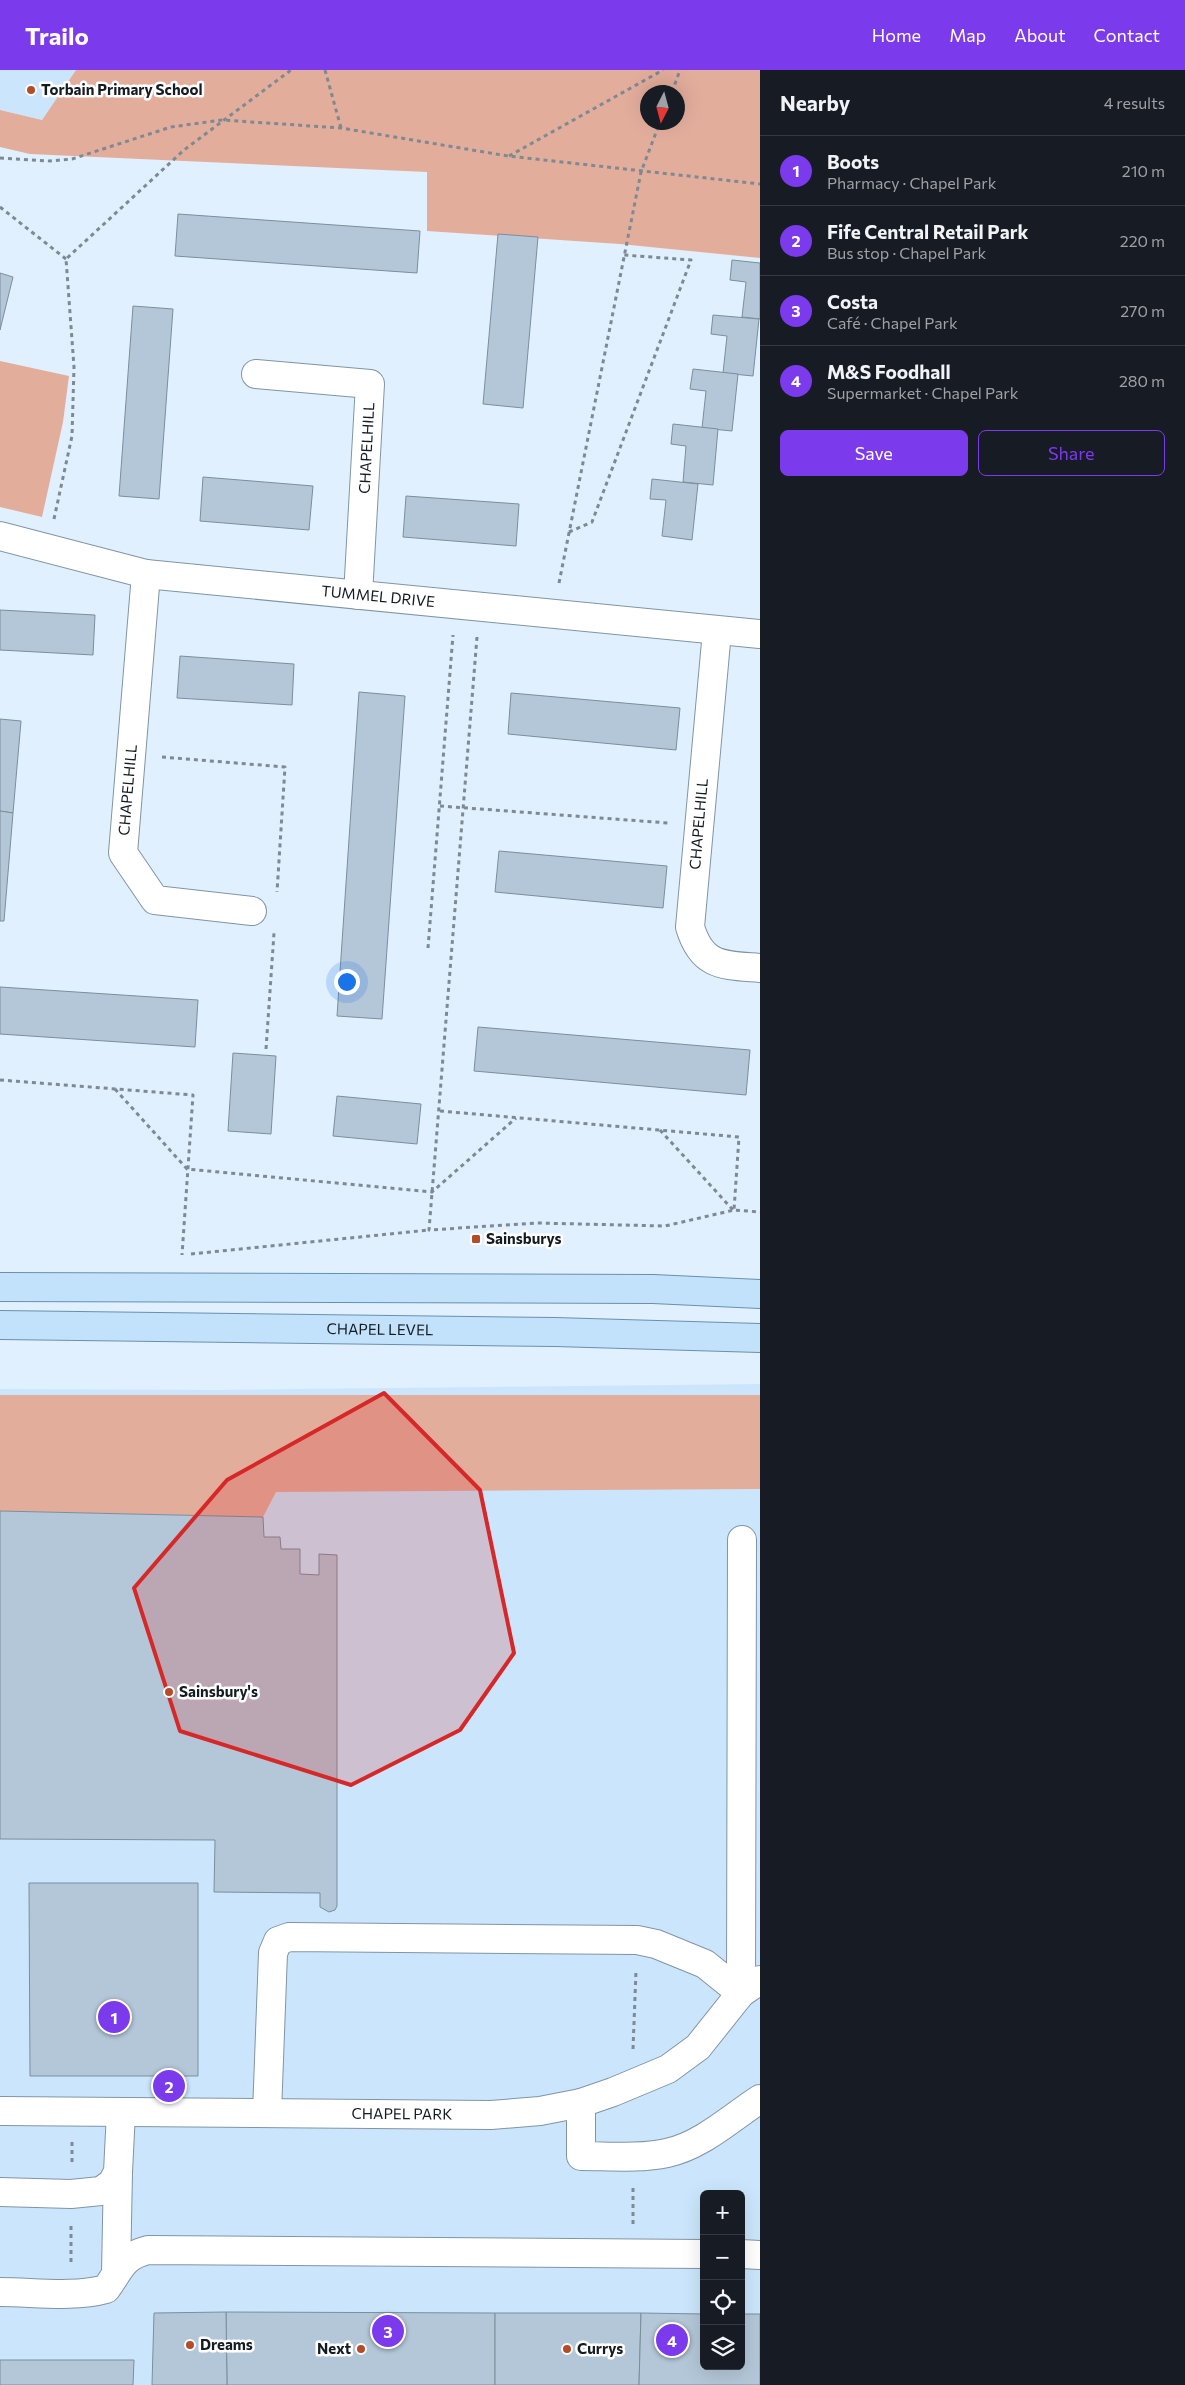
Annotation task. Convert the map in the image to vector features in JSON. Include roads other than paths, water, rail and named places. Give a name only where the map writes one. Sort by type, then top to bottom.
[{"type":"main road","points":[[0,1287],[653,1289],[760,1294]]},
{"type":"main road","name":"CHAPEL LEVEL","points":[[0,1325],[555,1332],[760,1338]]},
{"type":"street","name":"CHAPELHILL","points":[[256,374],[370,384],[358,595]]},
{"type":"street","name":"TUMMEL DRIVE","points":[[0,536],[146,574],[760,634]]},
{"type":"street","name":"CHAPELHILL","points":[[146,574],[123,853],[155,900],[252,911]]},
{"type":"street","name":"CHAPELHILL","points":[[717,631],[690,927],[695,944],[708,958],[722,965],[760,968]]},
{"type":"street","points":[[267,2113],[272,1953],[278,1941],[290,1937],[637,1940],[656,1944],[705,1964],[751,1986],[742,1540]]},
{"type":"street","name":"CHAPEL PARK","points":[[0,2110],[491,2115],[540,2111],[581,2103],[668,2069],[698,2047],[751,1986]]},
{"type":"street","points":[[581,2103],[581,2156],[633,2157],[667,2153],[693,2144],[760,2099]]},
{"type":"street","points":[[116,2272],[121,2112]]},
{"type":"street","points":[[0,2192],[72,2194],[101,2191],[112,2183],[118,2172]]},
{"type":"street","points":[[0,2292],[94,2292],[106,2289],[116,2272],[129,2257],[148,2250],[700,2254]]},
{"type":"street","points":[[745,2254],[760,2254]]},
{"type":"place","name":"Torbain Primary School","points":[[31,90]]},
{"type":"place","name":"Sainsburys","points":[[476,1239]]},
{"type":"place","name":"Sainsbury's","points":[[169,1692]]},
{"type":"place","name":"Boots","points":[[114,2017]]},
{"type":"place","name":"Fife Central Retail Park","points":[[169,2086]]},
{"type":"place","name":"Costa","points":[[388,2331]]},
{"type":"place","name":"M&S Foodhall","points":[[672,2340]]},
{"type":"place","name":"Dreams","points":[[190,2345]]},
{"type":"place","name":"Next","points":[[361,2349]]},
{"type":"place","name":"Currys","points":[[567,2349]]}]
